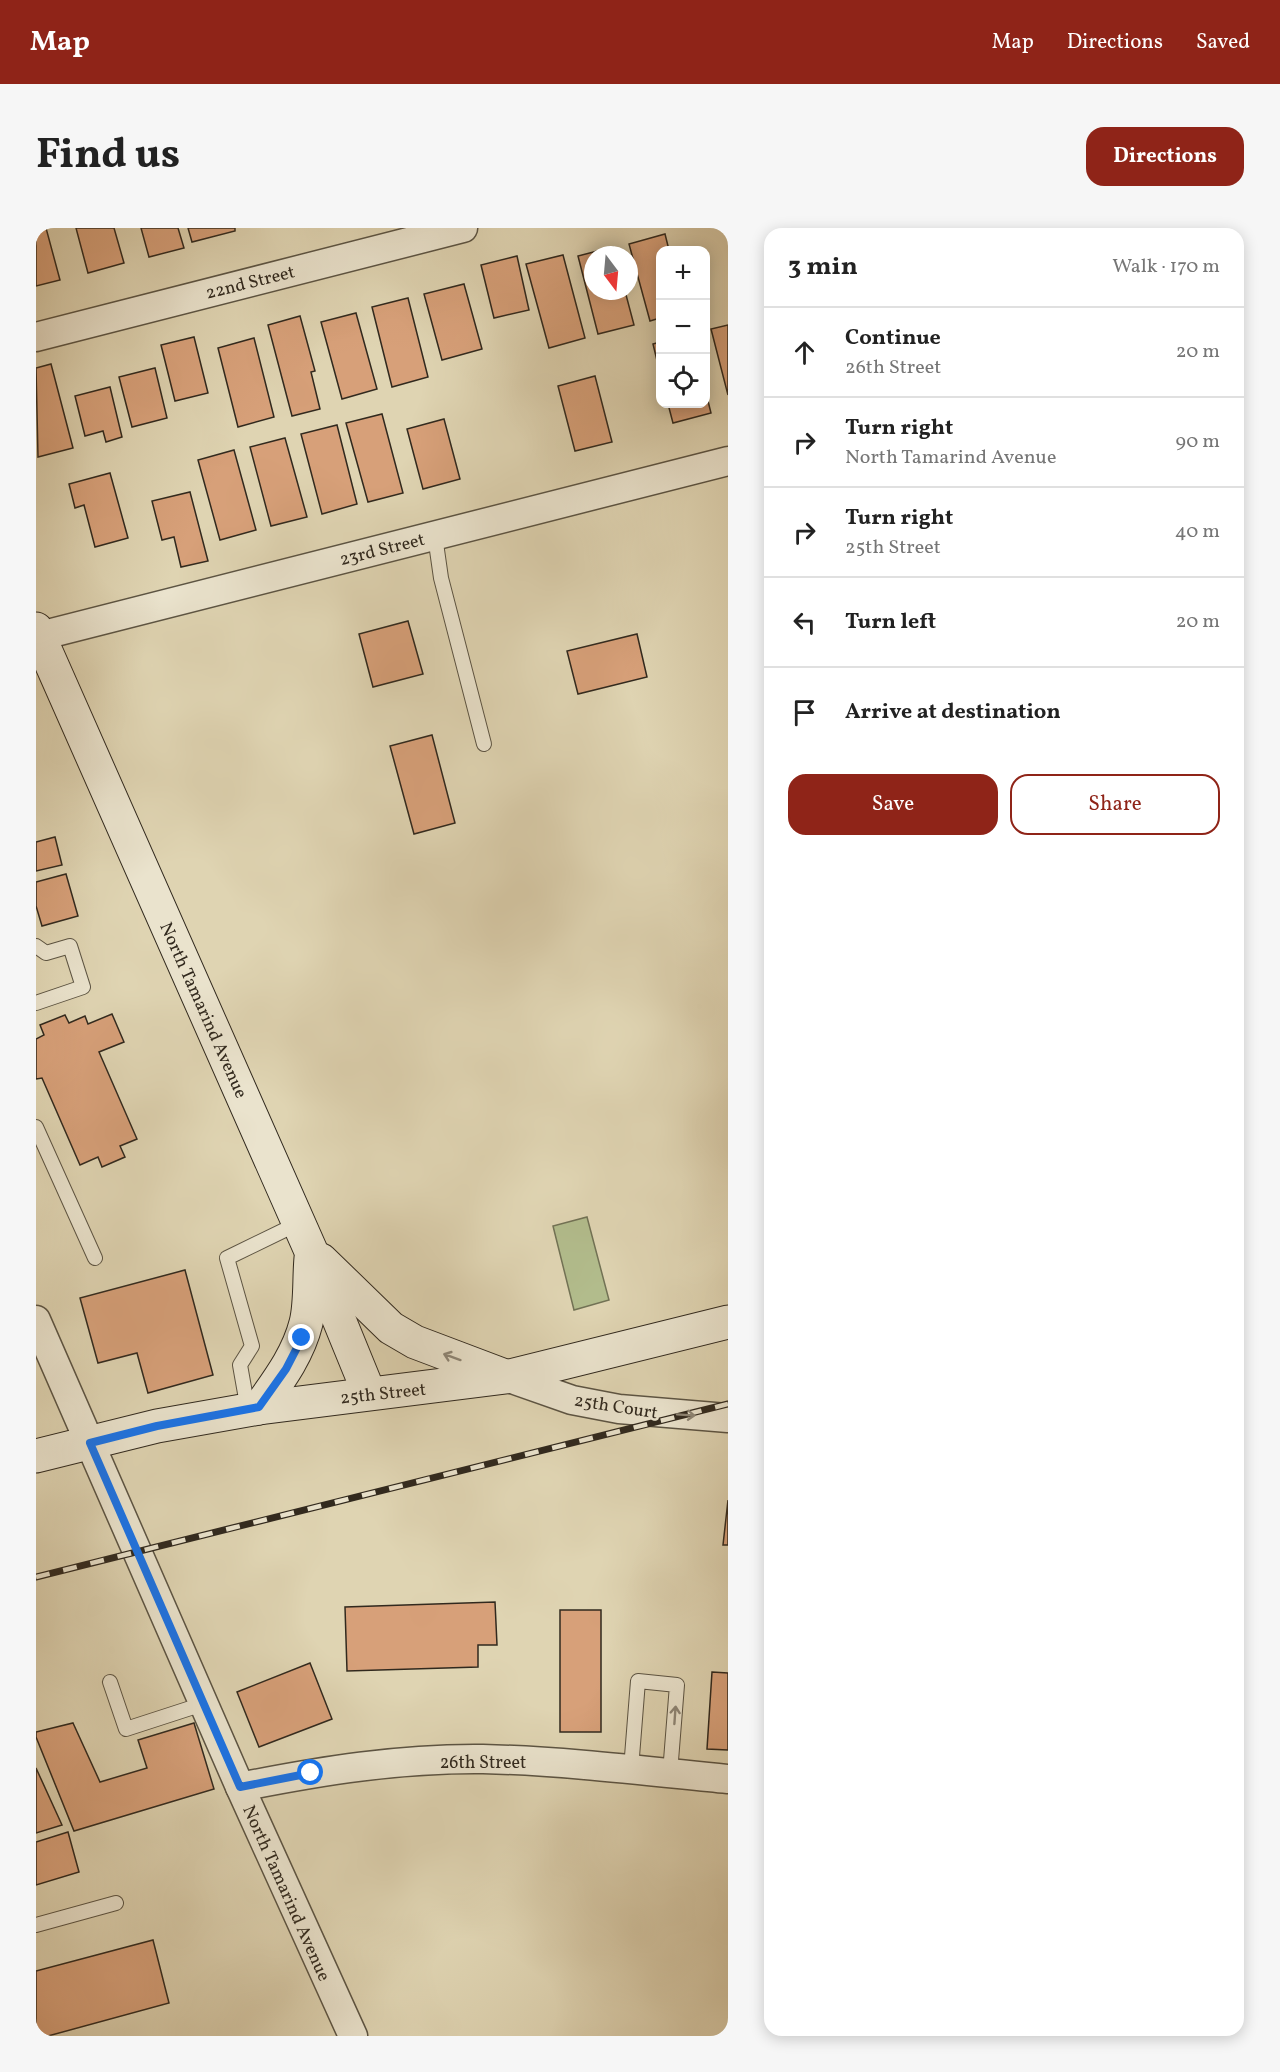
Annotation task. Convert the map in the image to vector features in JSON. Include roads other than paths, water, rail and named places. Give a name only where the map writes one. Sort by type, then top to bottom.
[{"type":"main road","name":"North Tamarind Avenue","points":[[37,634],[305,1237],[369,1393]]},
{"type":"main road","points":[[305,1237],[391,1328],[415,1342],[507,1377]]},
{"type":"main road","points":[[254,1409],[286,1369],[302,1338],[307,1320],[305,1237]]},
{"type":"main road","name":"25th Street","points":[[36,1456],[157,1426],[254,1409],[507,1377],[728,1322]]},
{"type":"street","name":"22nd Street","points":[[36,337],[464,228]]},
{"type":"street","name":"23rd Street","points":[[37,634],[728,461]]},
{"type":"street","name":"North Tamarind Avenue","points":[[36,1320],[203,1704],[352,2036]]},
{"type":"street","name":"25th Court","points":[[507,1377],[572,1400],[619,1409],[728,1418]]},
{"type":"street","name":"26th Street","points":[[240,1787],[311,1773],[396,1763],[482,1759],[631,1769],[728,1779]]},
{"type":"lane","points":[[435,536],[441,578],[484,744]]},
{"type":"lane","points":[[36,946],[46,952],[70,946],[83,987],[36,1003]]},
{"type":"lane","points":[[36,1127],[95,1258]]},
{"type":"lane","points":[[254,1409],[240,1365],[252,1346],[227,1258],[305,1237]]},
{"type":"lane","points":[[631,1769],[638,1681],[677,1685],[670,1773]]},
{"type":"lane","points":[[110,1682],[126,1730],[203,1704]]},
{"type":"lane","points":[[36,1925],[116,1903]]},
{"type":"railway","points":[[36,1577],[728,1404]]}]
